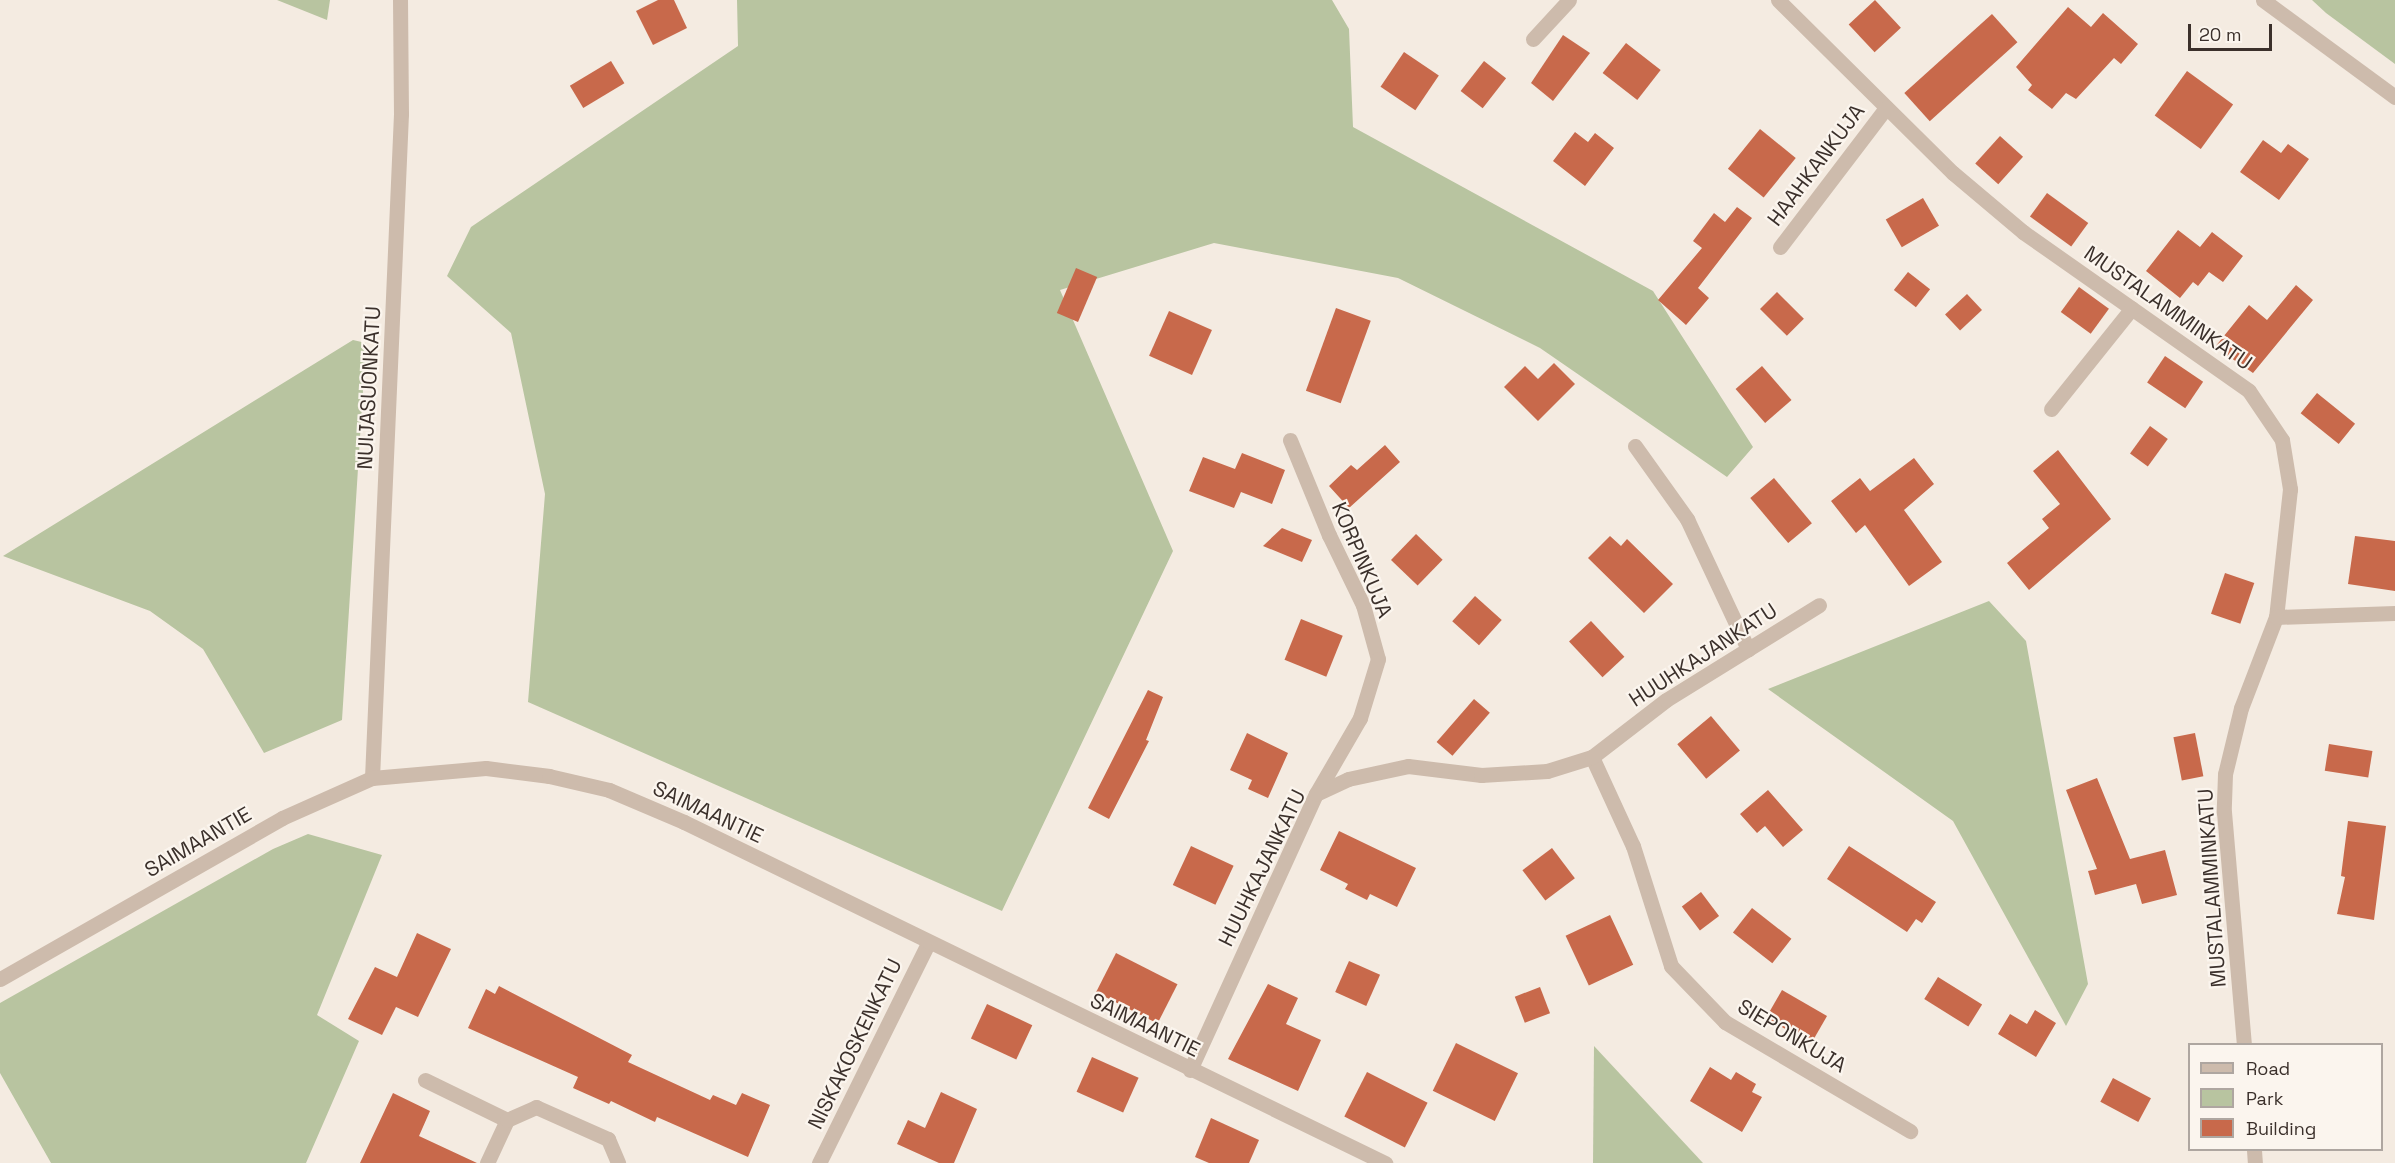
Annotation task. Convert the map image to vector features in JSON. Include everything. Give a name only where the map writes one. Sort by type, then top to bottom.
[{"type":"street","name":"NUIJASUONKATU","points":[[372,778],[400,137],[400,0]]},
{"type":"street","points":[[1533,39],[1569,0]]},
{"type":"street","name":"MUSTALAMMINKATU","points":[[1778,0],[1953,173],[2023,232],[2249,391],[2282,440],[2290,489],[2276,617],[2241,708],[2225,774],[2224,812],[2244,1043]]},
{"type":"street","points":[[2263,0],[2395,97]]},
{"type":"street","name":"HAAHKANKUJA","points":[[1780,247],[1886,108]]},
{"type":"street","points":[[2051,409],[2132,308]]},
{"type":"street","name":"KORPINKUJA","points":[[1290,440],[1329,535],[1363,605],[1378,660],[1359,718],[1316,794]]},
{"type":"street","points":[[1635,446],[1687,519],[1748,649]]},
{"type":"street","name":"HUUHKAJANKATU","points":[[1190,1070],[1316,794],[1348,779],[1408,766],[1481,775],[1547,771],[1592,757],[1666,700],[1819,605]]},
{"type":"street","points":[[2276,617],[2395,613]]},
{"type":"street","name":"SIEPONKUJA","points":[[1592,757],[1633,846],[1671,966],[1725,1022],[1910,1131]]},
{"type":"street","name":"SAIMAANTIE","points":[[0,979],[282,819],[372,778],[486,768],[549,776],[609,790],[684,822],[928,943],[1385,1163]]},
{"type":"street","name":"NISKAKOSKENKATU","points":[[819,1163],[928,943]]},
{"type":"street","points":[[425,1080],[507,1120]]},
{"type":"street","points":[[487,1163],[507,1120],[536,1107],[608,1139],[618,1163]]},
{"type":"green space","points":[[277,0],[330,0],[327,20]]},
{"type":"green space","points":[[737,0],[1332,0],[1349,29],[1353,127],[1653,291],[1753,447],[1727,477],[1540,348],[1398,278],[1214,243],[1060,290],[1173,551],[1002,911],[528,702],[545,494],[511,333],[447,276],[471,227],[738,46]]},
{"type":"green space","points":[[2312,0],[2395,0],[2395,64],[2326,13]]},
{"type":"green space","points":[[353,340],[366,343],[342,720],[264,753],[203,649],[150,611],[3,556]]},
{"type":"green space","points":[[1989,601],[2026,641],[2088,984],[2066,1026],[1953,821],[1768,689]]},
{"type":"green space","points":[[308,834],[382,855],[317,1015],[359,1041],[306,1163],[51,1163],[0,1073],[0,1003],[273,849]]},
{"type":"green space","points":[[1594,1046],[1703,1163],[1593,1163]]},
{"type":"building","points":[[658,0],[674,0],[687,28],[653,45],[636,11]]},
{"type":"building","points":[[1875,0],[1901,28],[1875,52],[1849,25]]},
{"type":"building","points":[[2068,7],[2091,27],[2103,13],[2138,44],[2121,64],[2114,58],[2076,99],[2066,93],[2052,109],[2028,90],[2032,85],[2016,67]]},
{"type":"building","points":[[1992,14],[2017,42],[1930,121],[1904,93]]},
{"type":"building","points":[[1563,35],[1590,53],[1553,101],[1531,83]]},
{"type":"building","points":[[1626,43],[1661,70],[1637,100],[1603,73]]},
{"type":"building","points":[[1404,52],[1439,75],[1415,110],[1381,87]]},
{"type":"building","points":[[611,61],[624,83],[583,108],[570,86]]},
{"type":"building","points":[[1484,61],[1506,78],[1483,108],[1461,91]]},
{"type":"building","points":[[2187,71],[2233,105],[2201,149],[2155,115]]},
{"type":"building","points":[[1760,129],[1796,158],[1764,198],[1728,169]]},
{"type":"building","points":[[1575,132],[1588,142],[1595,133],[1614,148],[1585,186],[1553,161]]},
{"type":"building","points":[[2000,136],[2023,157],[1998,184],[1975,163]]},
{"type":"building","points":[[2263,140],[2281,153],[2288,144],[2309,159],[2279,200],[2240,172]]},
{"type":"building","points":[[2047,193],[2088,223],[2071,246],[2030,216]]},
{"type":"building","points":[[1923,198],[1939,226],[1902,247],[1886,220]]},
{"type":"building","points":[[1737,207],[1752,218],[1698,288],[1709,298],[1686,325],[1658,300],[1702,248],[1693,241],[1714,213],[1725,222]]},
{"type":"building","points":[[2178,230],[2200,247],[2212,232],[2243,256],[2223,282],[2209,272],[2198,286],[2193,282],[2180,298],[2146,271]]},
{"type":"building","points":[[1076,268],[1097,277],[1078,322],[1057,313]]},
{"type":"building","points":[[1908,272],[1930,289],[1916,307],[1894,290]]},
{"type":"building","points":[[2296,285],[2313,300],[2253,373],[2215,347],[2249,305],[2267,320]]},
{"type":"building","points":[[2079,287],[2109,309],[2091,334],[2061,312]]},
{"type":"building","points":[[1777,292],[1804,319],[1787,336],[1760,309]]},
{"type":"building","points":[[1967,294],[1982,310],[1960,331],[1945,314]]},
{"type":"building","points":[[1336,308],[1371,321],[1341,403],[1306,391]]},
{"type":"building","points":[[1169,311],[1212,330],[1192,375],[1149,356]]},
{"type":"building","points":[[2165,356],[2203,382],[2185,408],[2147,383]]},
{"type":"building","points":[[1554,363],[1575,384],[1538,421],[1504,387],[1525,366],[1538,379]]},
{"type":"building","points":[[1762,366],[1792,400],[1765,423],[1736,389]]},
{"type":"building","points":[[2317,393],[2355,424],[2339,444],[2301,413]]},
{"type":"building","points":[[2150,426],[2168,439],[2148,466],[2130,454]]},
{"type":"building","points":[[1385,445],[1400,462],[1349,508],[1329,486],[1351,465],[1357,470]]},
{"type":"building","points":[[2058,450],[2111,519],[2029,590],[2007,563],[2049,528],[2042,519],[2060,504],[2033,471]]},
{"type":"building","points":[[1242,453],[1285,470],[1272,504],[1241,492],[1234,508],[1189,491],[1203,457],[1235,469]]},
{"type":"building","points":[[1914,458],[1934,484],[1904,510],[1942,562],[1909,586],[1865,525],[1856,533],[1831,501],[1860,478],[1870,491]]},
{"type":"building","points":[[1774,478],[1812,523],[1788,543],[1750,498]]},
{"type":"building","points":[[1282,528],[1312,540],[1302,562],[1263,546]]},
{"type":"building","points":[[1416,534],[1443,560],[1418,586],[1391,560]]},
{"type":"building","points":[[1610,536],[1621,546],[1627,539],[1673,584],[1644,613],[1588,558]]},
{"type":"building","points":[[2355,536],[2395,541],[2395,591],[2348,584]]},
{"type":"building","points":[[2225,573],[2254,583],[2240,624],[2211,614]]},
{"type":"building","points":[[1475,596],[1502,620],[1479,645],[1452,621]]},
{"type":"building","points":[[1301,619],[1343,636],[1326,677],[1285,660]]},
{"type":"building","points":[[1591,621],[1624,657],[1602,677],[1569,641]]},
{"type":"building","points":[[1148,690],[1163,697],[1146,740],[1149,741],[1109,819],[1088,808]]},
{"type":"building","points":[[1474,699],[1490,713],[1452,756],[1437,742]]},
{"type":"building","points":[[1711,716],[1740,750],[1706,779],[1677,744]]},
{"type":"building","points":[[1247,733],[1288,753],[1268,798],[1248,789],[1252,780],[1230,770]]},
{"type":"building","points":[[2195,733],[2203,776],[2182,780],[2173,737]]},
{"type":"building","points":[[2329,744],[2372,751],[2368,778],[2325,771]]},
{"type":"building","points":[[2097,778],[2130,859],[2165,850],[2177,895],[2142,904],[2136,884],[2095,895],[2088,871],[2097,869],[2066,790]]},
{"type":"building","points":[[1768,790],[1803,830],[1783,847],[1765,826],[1757,833],[1740,814]]},
{"type":"building","points":[[2348,821],[2386,826],[2374,920],[2337,914],[2345,877],[2341,876]]},
{"type":"building","points":[[1339,831],[1416,868],[1397,907],[1370,894],[1367,900],[1345,889],[1348,884],[1320,870]]},
{"type":"building","points":[[1191,846],[1234,866],[1215,905],[1173,885]]},
{"type":"building","points":[[1849,846],[1936,902],[1922,923],[1916,919],[1907,932],[1827,879]]},
{"type":"building","points":[[1552,848],[1575,878],[1545,901],[1522,870]]},
{"type":"building","points":[[1701,892],[1719,916],[1700,930],[1682,906]]},
{"type":"building","points":[[1752,908],[1791,939],[1772,963],[1733,932]]},
{"type":"building","points":[[1610,915],[1633,965],[1589,986],[1566,936]]},
{"type":"building","points":[[417,933],[451,949],[418,1017],[396,1007],[382,1035],[348,1019],[375,967],[397,977]]},
{"type":"building","points":[[1116,953],[1177,984],[1158,1024],[1096,992]]},
{"type":"building","points":[[1349,961],[1380,975],[1366,1006],[1335,992]]},
{"type":"building","points":[[1938,977],[1982,1005],[1968,1027],[1924,999]]},
{"type":"building","points":[[1268,984],[1298,998],[1286,1024],[1321,1040],[1298,1091],[1228,1059]]},
{"type":"building","points":[[499,986],[632,1055],[628,1062],[710,1100],[713,1095],[736,1105],[742,1093],[770,1105],[748,1157],[657,1117],[655,1122],[611,1101],[609,1104],[573,1088],[578,1077],[468,1028],[486,989],[495,994]]},
{"type":"building","points":[[1540,987],[1550,1013],[1525,1023],[1515,997]]},
{"type":"building","points":[[1782,990],[1827,1016],[1811,1044],[1766,1018]]},
{"type":"building","points":[[987,1004],[1032,1025],[1016,1060],[971,1038]]},
{"type":"building","points":[[2035,1010],[2056,1023],[2036,1057],[1998,1034],[2010,1014],[2027,1024]]},
{"type":"building","points":[[1456,1043],[1518,1073],[1495,1121],[1433,1091]]},
{"type":"building","points":[[1092,1057],[1139,1078],[1123,1112],[1077,1092]]},
{"type":"building","points":[[1710,1067],[1731,1080],[1736,1072],[1756,1084],[1752,1092],[1762,1097],[1742,1132],[1690,1101]]},
{"type":"building","points":[[1367,1072],[1428,1103],[1405,1147],[1344,1117]]},
{"type":"building","points":[[2113,1078],[2151,1098],[2138,1122],[2100,1102]]},
{"type":"building","points":[[941,1092],[977,1109],[954,1163],[939,1163],[897,1144],[908,1120],[925,1128]]},
{"type":"building","points":[[393,1093],[430,1111],[419,1136],[477,1163],[360,1163]]},
{"type":"building","points":[[1211,1118],[1259,1140],[1249,1163],[1209,1163],[1195,1157]]}]
